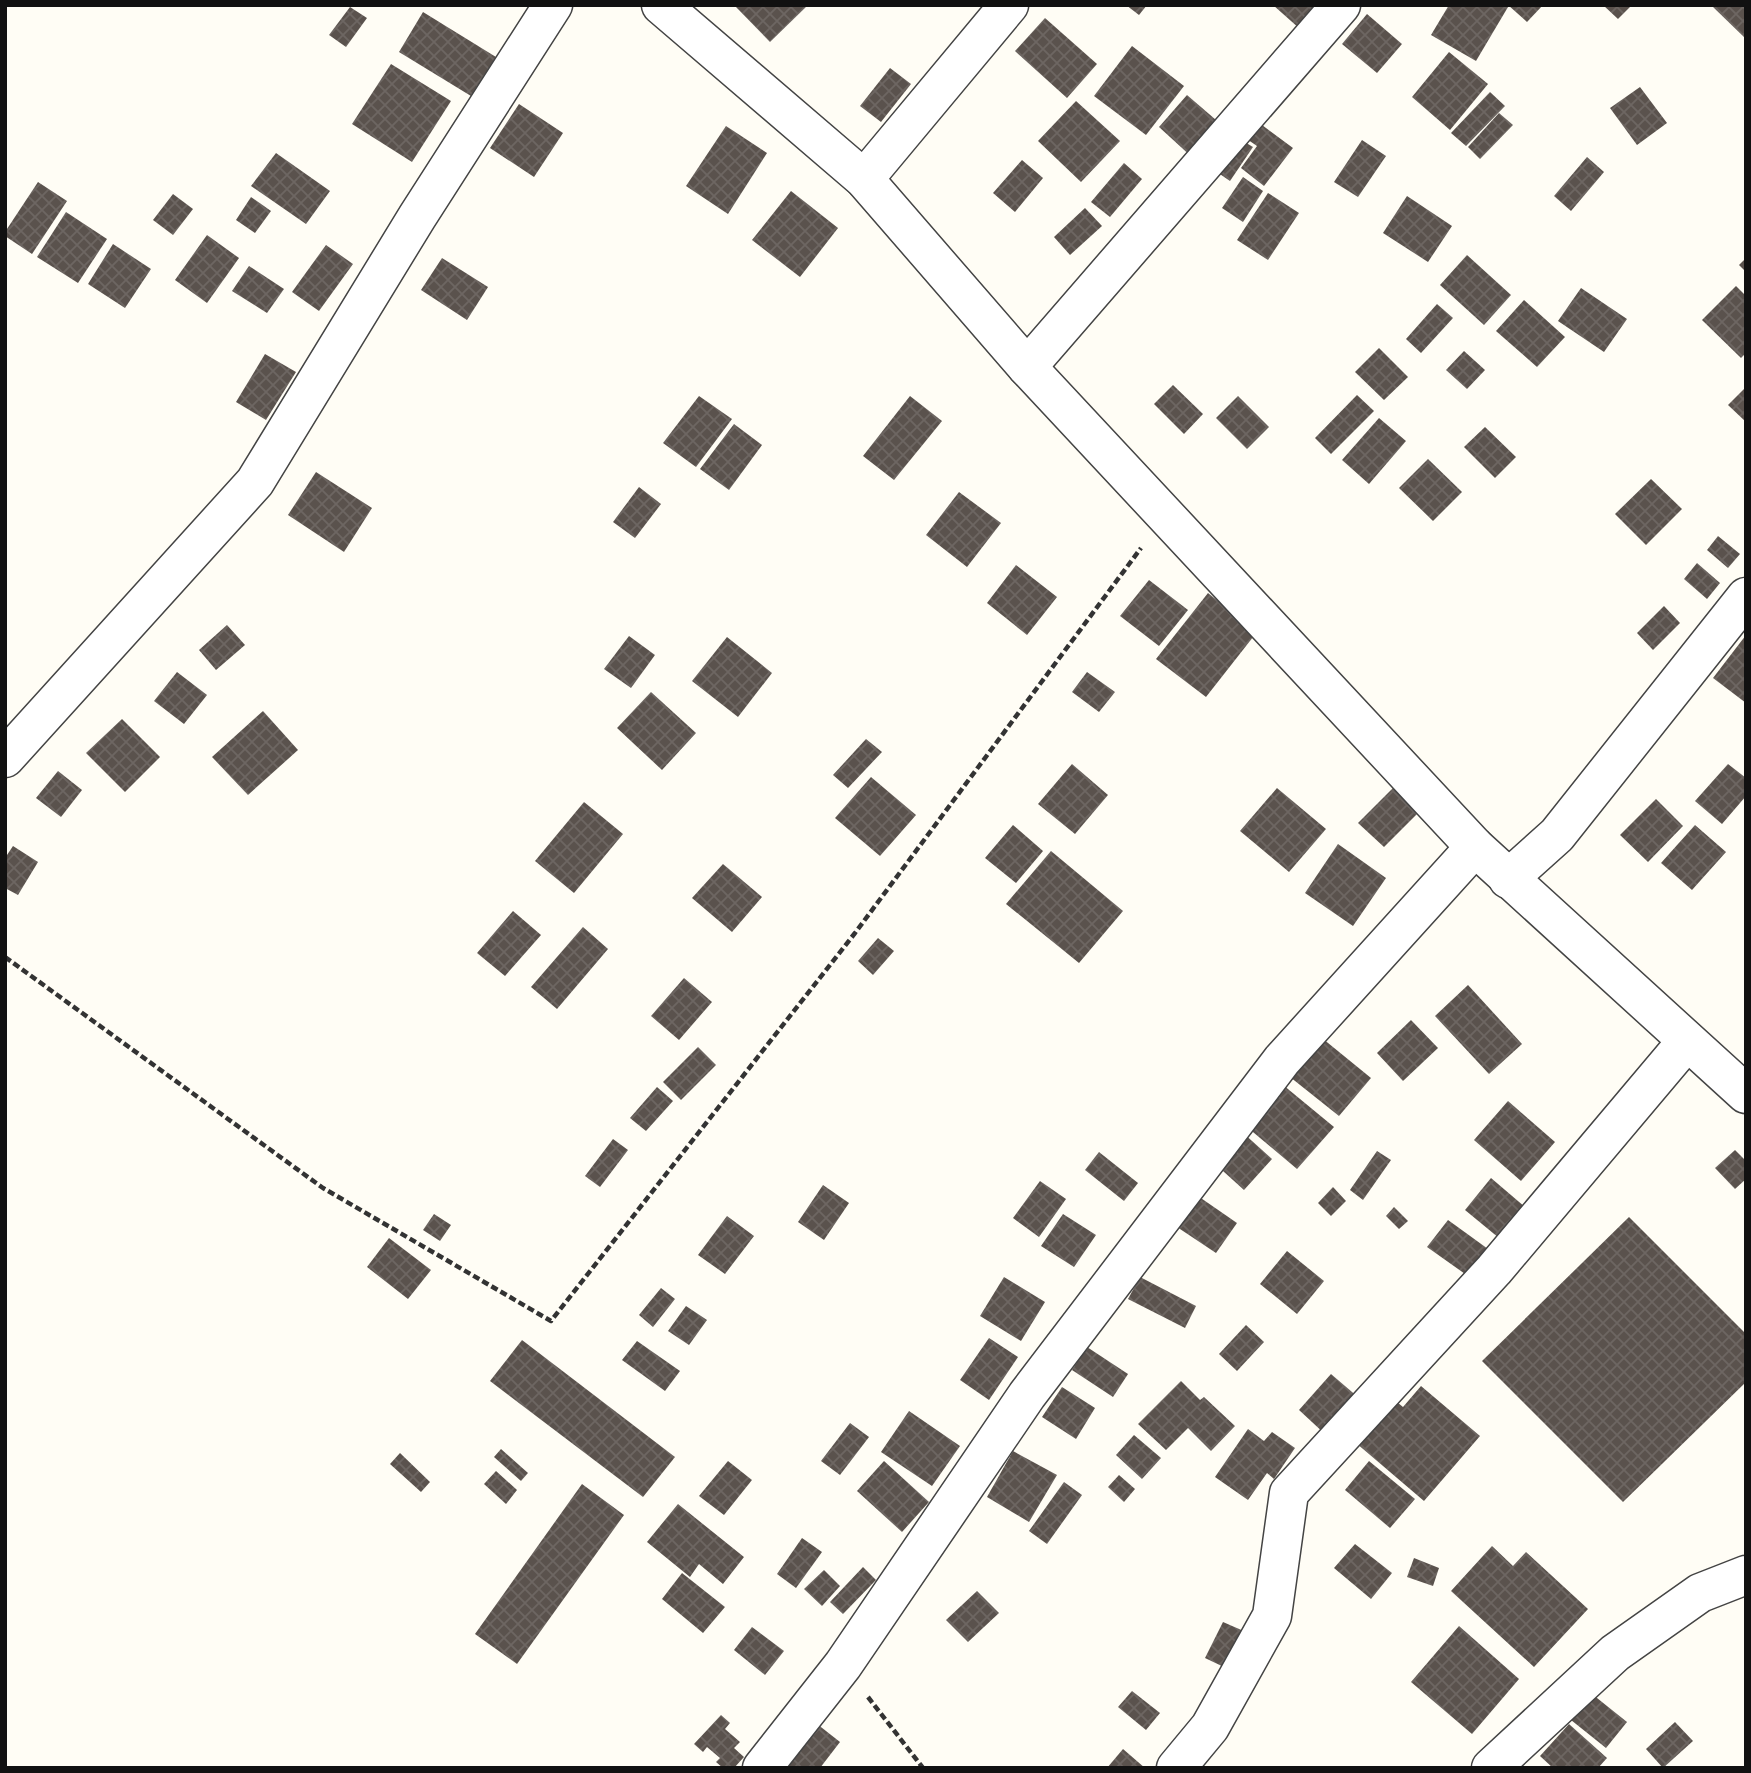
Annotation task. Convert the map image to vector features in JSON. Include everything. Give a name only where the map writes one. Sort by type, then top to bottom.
[{"type":"street","points":[[5,758],[255,482],[417,218],[553,5]]},
{"type":"street","points":[[661,5],[864,179],[1027,367],[1475,847],[1687,1041],[1744,1089]]},
{"type":"street","points":[[864,179],[1009,5]]},
{"type":"street","points":[[1027,367],[1341,5]]},
{"type":"street","points":[[1508,879],[1557,835],[1746,597]]},
{"type":"street","points":[[762,1768],[843,1665],[1027,1395],[1282,1060],[1475,847]]},
{"type":"street","points":[[1176,1768],[1210,1727],[1272,1616],[1289,1493],[1494,1270],[1687,1041]]},
{"type":"street","points":[[1491,1768],[1615,1653],[1700,1593],[1746,1575]]},
{"type":"path","points":[[5,957],[323,1188],[551,1321],[855,933],[1165,515]]},
{"type":"path","points":[[843,1665],[923,1768]]},
{"type":"building","points":[[734,5],[808,5],[770,42]]},
{"type":"building","points":[[1126,5],[1147,5],[1139,15]]},
{"type":"building","points":[[1273,5],[1321,5],[1300,29]]},
{"type":"building","points":[[1449,5],[1508,7],[1476,61],[1431,35]]},
{"type":"building","points":[[1508,5],[1543,5],[1527,22]]},
{"type":"building","points":[[1603,5],[1632,5],[1618,19]]},
{"type":"building","points":[[1711,5],[1746,5],[1746,39]]},
{"type":"building","points":[[350,7],[367,18],[346,47],[329,35]]},
{"type":"building","points":[[423,12],[496,57],[471,96],[399,52]]},
{"type":"building","points":[[1367,14],[1402,44],[1377,73],[1342,44]]},
{"type":"building","points":[[1045,18],[1097,64],[1067,98],[1015,51]]},
{"type":"building","points":[[1132,46],[1184,86],[1146,135],[1094,96]]},
{"type":"building","points":[[1449,52],[1488,84],[1450,130],[1412,97]]},
{"type":"building","points":[[391,64],[451,101],[412,162],[352,124]]},
{"type":"building","points":[[890,68],[911,84],[881,122],[860,106]]},
{"type":"building","points":[[1640,87],[1667,123],[1637,145],[1610,108]]},
{"type":"building","points":[[1490,92],[1505,106],[1466,146],[1451,133]]},
{"type":"building","points":[[1187,95],[1223,126],[1194,159],[1159,127]]},
{"type":"building","points":[[1076,101],[1120,141],[1081,182],[1038,141]]},
{"type":"building","points":[[519,104],[563,133],[534,177],[490,148]]},
{"type":"building","points":[[1499,113],[1513,125],[1480,159],[1468,147]]},
{"type":"building","points":[[1254,119],[1293,148],[1264,186],[1241,168],[1257,146],[1241,135]]},
{"type":"building","points":[[726,126],[767,153],[728,214],[686,186]]},
{"type":"building","points":[[1233,135],[1253,147],[1230,181],[1211,168]]},
{"type":"building","points":[[1362,140],[1386,156],[1358,197],[1334,182]]},
{"type":"building","points":[[276,153],[330,191],[306,224],[251,186]]},
{"type":"building","points":[[1587,157],[1604,172],[1571,211],[1554,196]]},
{"type":"building","points":[[1022,160],[1043,178],[1015,212],[993,193]]},
{"type":"building","points":[[1124,163],[1142,179],[1110,217],[1091,202]]},
{"type":"building","points":[[1243,177],[1263,191],[1243,222],[1222,208]]},
{"type":"building","points":[[38,182],[67,201],[32,254],[5,236],[5,232]]},
{"type":"building","points":[[791,191],[838,228],[800,277],[752,240]]},
{"type":"building","points":[[1268,193],[1299,213],[1268,260],[1237,240]]},
{"type":"building","points":[[173,194],[193,209],[173,235],[153,220]]},
{"type":"building","points":[[1407,196],[1452,226],[1428,262],[1383,233]]},
{"type":"building","points":[[251,197],[271,211],[255,233],[236,220]]},
{"type":"building","points":[[1085,208],[1102,226],[1070,255],[1054,237]]},
{"type":"building","points":[[66,212],[107,239],[78,283],[37,257]]},
{"type":"building","points":[[207,235],[239,258],[207,303],[175,280]]},
{"type":"building","points":[[113,244],[151,269],[125,308],[88,284]]},
{"type":"building","points":[[326,245],[353,264],[319,311],[292,292]]},
{"type":"building","points":[[1467,255],[1511,295],[1484,325],[1440,285]]},
{"type":"building","points":[[442,258],[488,287],[467,320],[421,290]]},
{"type":"building","points":[[1746,258],[1746,272],[1739,265]]},
{"type":"building","points":[[249,266],[284,289],[267,313],[232,291]]},
{"type":"building","points":[[1736,286],[1746,296],[1746,353],[1741,358],[1702,320]]},
{"type":"building","points":[[1581,288],[1627,319],[1604,352],[1558,321]]},
{"type":"building","points":[[1524,300],[1565,337],[1537,367],[1496,331]]},
{"type":"building","points":[[1437,304],[1453,318],[1421,353],[1406,339]]},
{"type":"building","points":[[1379,348],[1408,377],[1384,400],[1355,372]]},
{"type":"building","points":[[1464,351],[1485,370],[1467,389],[1446,370]]},
{"type":"building","points":[[265,354],[296,372],[266,420],[236,402]]},
{"type":"building","points":[[1173,385],[1203,414],[1184,434],[1154,404]]},
{"type":"building","points":[[1746,387],[1746,422],[1728,405]]},
{"type":"building","points":[[1357,395],[1374,411],[1331,454],[1315,438]]},
{"type":"building","points":[[699,396],[732,419],[696,467],[663,443]]},
{"type":"building","points":[[910,396],[942,421],[894,480],[863,456]]},
{"type":"building","points":[[1238,396],[1269,427],[1247,449],[1216,418]]},
{"type":"building","points":[[1379,418],[1406,441],[1369,484],[1342,460]]},
{"type":"building","points":[[734,424],[762,445],[729,490],[700,469]]},
{"type":"building","points":[[1485,427],[1516,457],[1495,478],[1464,447]]},
{"type":"building","points":[[1428,459],[1462,492],[1433,521],[1399,488]]},
{"type":"building","points":[[316,472],[372,508],[344,552],[288,515]]},
{"type":"building","points":[[1651,479],[1682,509],[1646,545],[1615,514]]},
{"type":"building","points":[[639,487],[661,504],[635,538],[613,522]]},
{"type":"building","points":[[959,492],[1001,523],[967,567],[926,535]]},
{"type":"building","points":[[1718,536],[1740,554],[1728,568],[1707,550]]},
{"type":"building","points":[[1697,563],[1720,583],[1707,599],[1684,579]]},
{"type":"building","points":[[1016,565],[1057,597],[1027,635],[987,603]]},
{"type":"building","points":[[1149,580],[1188,610],[1159,646],[1120,616]]},
{"type":"building","points":[[1208,593],[1257,632],[1206,697],[1156,659]]},
{"type":"building","points":[[1664,606],[1680,623],[1653,650],[1637,633]]},
{"type":"building","points":[[227,625],[245,645],[216,670],[199,650]]},
{"type":"building","points":[[1746,635],[1746,703],[1713,678]]},
{"type":"building","points":[[629,636],[655,655],[631,688],[604,669]]},
{"type":"building","points":[[727,637],[772,673],[738,717],[692,681]]},
{"type":"building","points":[[177,672],[207,695],[184,724],[154,701]]},
{"type":"building","points":[[1087,672],[1115,692],[1099,712],[1072,692]]},
{"type":"building","points":[[651,692],[696,733],[662,770],[617,728]]},
{"type":"building","points":[[263,711],[298,750],[248,795],[212,757]]},
{"type":"building","points":[[122,719],[160,757],[125,792],[86,753]]},
{"type":"building","points":[[866,739],[882,752],[848,788],[833,775]]},
{"type":"building","points":[[1072,764],[1108,795],[1075,834],[1038,804]]},
{"type":"building","points":[[1728,764],[1746,778],[1746,796],[1722,824],[1695,801]]},
{"type":"building","points":[[58,771],[82,790],[61,817],[36,798]]},
{"type":"building","points":[[871,777],[916,815],[880,856],[835,818]]},
{"type":"building","points":[[1398,783],[1423,808],[1384,847],[1358,823]]},
{"type":"building","points":[[1277,788],[1326,829],[1289,872],[1240,831]]},
{"type":"building","points":[[1656,799],[1683,826],[1648,862],[1620,835]]},
{"type":"building","points":[[584,802],[623,834],[574,893],[535,861]]},
{"type":"building","points":[[1013,825],[1043,851],[1016,883],[985,858]]},
{"type":"building","points":[[1695,825],[1726,852],[1692,890],[1661,863]]},
{"type":"building","points":[[1338,844],[1386,878],[1353,926],[1305,893]]},
{"type":"building","points":[[13,846],[38,862],[18,895],[5,888],[5,858]]},
{"type":"building","points":[[1051,851],[1123,911],[1079,963],[1006,904]]},
{"type":"building","points":[[723,864],[762,897],[732,932],[692,898]]},
{"type":"building","points":[[513,911],[541,935],[505,976],[477,953]]},
{"type":"building","points":[[583,927],[608,949],[557,1009],[531,987]]},
{"type":"building","points":[[878,938],[894,951],[873,975],[858,961]]},
{"type":"building","points":[[684,978],[712,1002],[679,1040],[651,1016]]},
{"type":"building","points":[[1468,985],[1522,1044],[1489,1074],[1435,1016]]},
{"type":"building","points":[[1411,1020],[1438,1048],[1403,1081],[1377,1053]]},
{"type":"building","points":[[1317,1034],[1371,1078],[1339,1116],[1285,1073]]},
{"type":"building","points":[[698,1047],[716,1065],[681,1100],[663,1082]]},
{"type":"building","points":[[1277,1080],[1334,1127],[1297,1169],[1241,1122]]},
{"type":"building","points":[[657,1087],[673,1101],[646,1131],[630,1118]]},
{"type":"building","points":[[1508,1101],[1555,1142],[1521,1181],[1474,1140]]},
{"type":"building","points":[[1241,1131],[1272,1159],[1244,1190],[1213,1162]]},
{"type":"building","points":[[613,1139],[628,1150],[600,1187],[585,1176]]},
{"type":"building","points":[[1735,1150],[1746,1161],[1746,1179],[1735,1189],[1715,1168]]},
{"type":"building","points":[[1377,1151],[1391,1160],[1363,1200],[1350,1190]]},
{"type":"building","points":[[1099,1152],[1138,1183],[1124,1201],[1085,1170]]},
{"type":"building","points":[[1491,1178],[1525,1207],[1499,1238],[1465,1210]]},
{"type":"building","points":[[1040,1181],[1066,1199],[1039,1237],[1013,1218]]},
{"type":"building","points":[[823,1185],[849,1203],[824,1240],[798,1222]]},
{"type":"building","points":[[1333,1187],[1346,1201],[1331,1216],[1318,1203]]},
{"type":"building","points":[[1195,1194],[1237,1223],[1216,1253],[1174,1225]]},
{"type":"building","points":[[1394,1207],[1408,1221],[1399,1229],[1386,1216]]},
{"type":"building","points":[[434,1214],[451,1225],[440,1241],[423,1230]]},
{"type":"building","points":[[1063,1214],[1096,1235],[1074,1267],[1041,1246]]},
{"type":"building","points":[[727,1216],[754,1236],[725,1274],[698,1255]]},
{"type":"building","points":[[1629,1217],[1746,1334],[1746,1382],[1623,1502],[1482,1361]]},
{"type":"building","points":[[1448,1220],[1495,1254],[1475,1281],[1427,1247]]},
{"type":"building","points":[[389,1238],[431,1270],[408,1299],[367,1267]]},
{"type":"building","points":[[1287,1251],[1324,1281],[1297,1314],[1260,1284]]},
{"type":"building","points":[[1004,1277],[1045,1302],[1021,1341],[980,1316]]},
{"type":"building","points":[[1140,1277],[1196,1306],[1185,1328],[1128,1299]]},
{"type":"building","points":[[661,1288],[675,1299],[653,1327],[639,1315]]},
{"type":"building","points":[[686,1306],[707,1320],[689,1345],[668,1331]]},
{"type":"building","points":[[1246,1325],[1264,1342],[1237,1371],[1219,1354]]},
{"type":"building","points":[[989,1338],[1018,1357],[989,1400],[960,1380]]},
{"type":"building","points":[[522,1340],[675,1457],[643,1497],[490,1381]]},
{"type":"building","points":[[637,1341],[680,1371],[665,1391],[622,1360]]},
{"type":"building","points":[[1087,1347],[1128,1374],[1113,1397],[1072,1370]]},
{"type":"building","points":[[1331,1374],[1359,1398],[1326,1435],[1299,1410]]},
{"type":"building","points":[[1181,1381],[1200,1400],[1204,1397],[1235,1426],[1211,1451],[1188,1428],[1166,1450],[1138,1424]]},
{"type":"building","points":[[1421,1386],[1480,1436],[1424,1501],[1349,1437],[1386,1393],[1403,1407]]},
{"type":"building","points":[[1062,1387],[1095,1408],[1076,1439],[1042,1417]]},
{"type":"building","points":[[909,1411],[960,1446],[932,1486],[881,1452]]},
{"type":"building","points":[[850,1423],[869,1437],[840,1475],[821,1461]]},
{"type":"building","points":[[1248,1429],[1264,1441],[1272,1432],[1295,1448],[1274,1479],[1267,1473],[1248,1500],[1215,1477]]},
{"type":"building","points":[[1134,1435],[1161,1458],[1142,1479],[1116,1455]]},
{"type":"building","points":[[501,1449],[528,1473],[521,1481],[494,1457]]},
{"type":"building","points":[[1013,1451],[1057,1475],[1029,1522],[987,1497]]},
{"type":"building","points":[[400,1453],[430,1482],[421,1492],[390,1464]]},
{"type":"building","points":[[728,1461],[752,1480],[724,1515],[699,1496]]},
{"type":"building","points":[[884,1461],[929,1502],[902,1532],[857,1491]]},
{"type":"building","points":[[1369,1461],[1415,1499],[1390,1528],[1345,1490]]},
{"type":"building","points":[[496,1471],[517,1490],[506,1504],[484,1484]]},
{"type":"building","points":[[1119,1475],[1135,1489],[1124,1502],[1108,1487]]},
{"type":"building","points":[[1064,1482],[1082,1495],[1047,1544],[1029,1531]]},
{"type":"building","points":[[582,1484],[624,1515],[517,1664],[475,1634]]},
{"type":"building","points":[[678,1504],[744,1557],[723,1584],[699,1564],[690,1577],[647,1542]]},
{"type":"building","points":[[802,1538],[822,1552],[796,1588],[777,1574]]},
{"type":"building","points":[[1355,1544],[1392,1573],[1371,1599],[1334,1568]]},
{"type":"building","points":[[1492,1546],[1513,1566],[1526,1552],[1588,1609],[1534,1667],[1451,1591]]},
{"type":"building","points":[[1414,1558],[1439,1568],[1433,1586],[1407,1577]]},
{"type":"building","points":[[863,1567],[876,1580],[843,1614],[830,1602]]},
{"type":"building","points":[[824,1570],[840,1586],[822,1606],[804,1589]]},
{"type":"building","points":[[682,1573],[725,1607],[703,1633],[662,1599]]},
{"type":"building","points":[[977,1591],[999,1613],[968,1642],[946,1620]]},
{"type":"building","points":[[1223,1622],[1246,1632],[1228,1669],[1205,1658]]},
{"type":"building","points":[[1459,1626],[1519,1679],[1472,1734],[1411,1682]]},
{"type":"building","points":[[752,1627],[784,1651],[765,1675],[734,1650]]},
{"type":"building","points":[[1132,1691],[1160,1713],[1146,1730],[1118,1707]]},
{"type":"building","points":[[1592,1694],[1627,1722],[1606,1748],[1571,1720]]},
{"type":"building","points":[[721,1715],[730,1723],[725,1729],[740,1742],[734,1748],[744,1757],[734,1768],[723,1768],[716,1762],[720,1758],[707,1747],[703,1752],[694,1744]]},
{"type":"building","points":[[812,1720],[840,1742],[820,1768],[782,1768]]},
{"type":"building","points":[[1675,1722],[1693,1741],[1663,1768],[1646,1749]]},
{"type":"building","points":[[1569,1724],[1607,1758],[1598,1768],[1553,1768],[1540,1756]]},
{"type":"building","points":[[1123,1749],[1145,1768],[1107,1768]]}]
